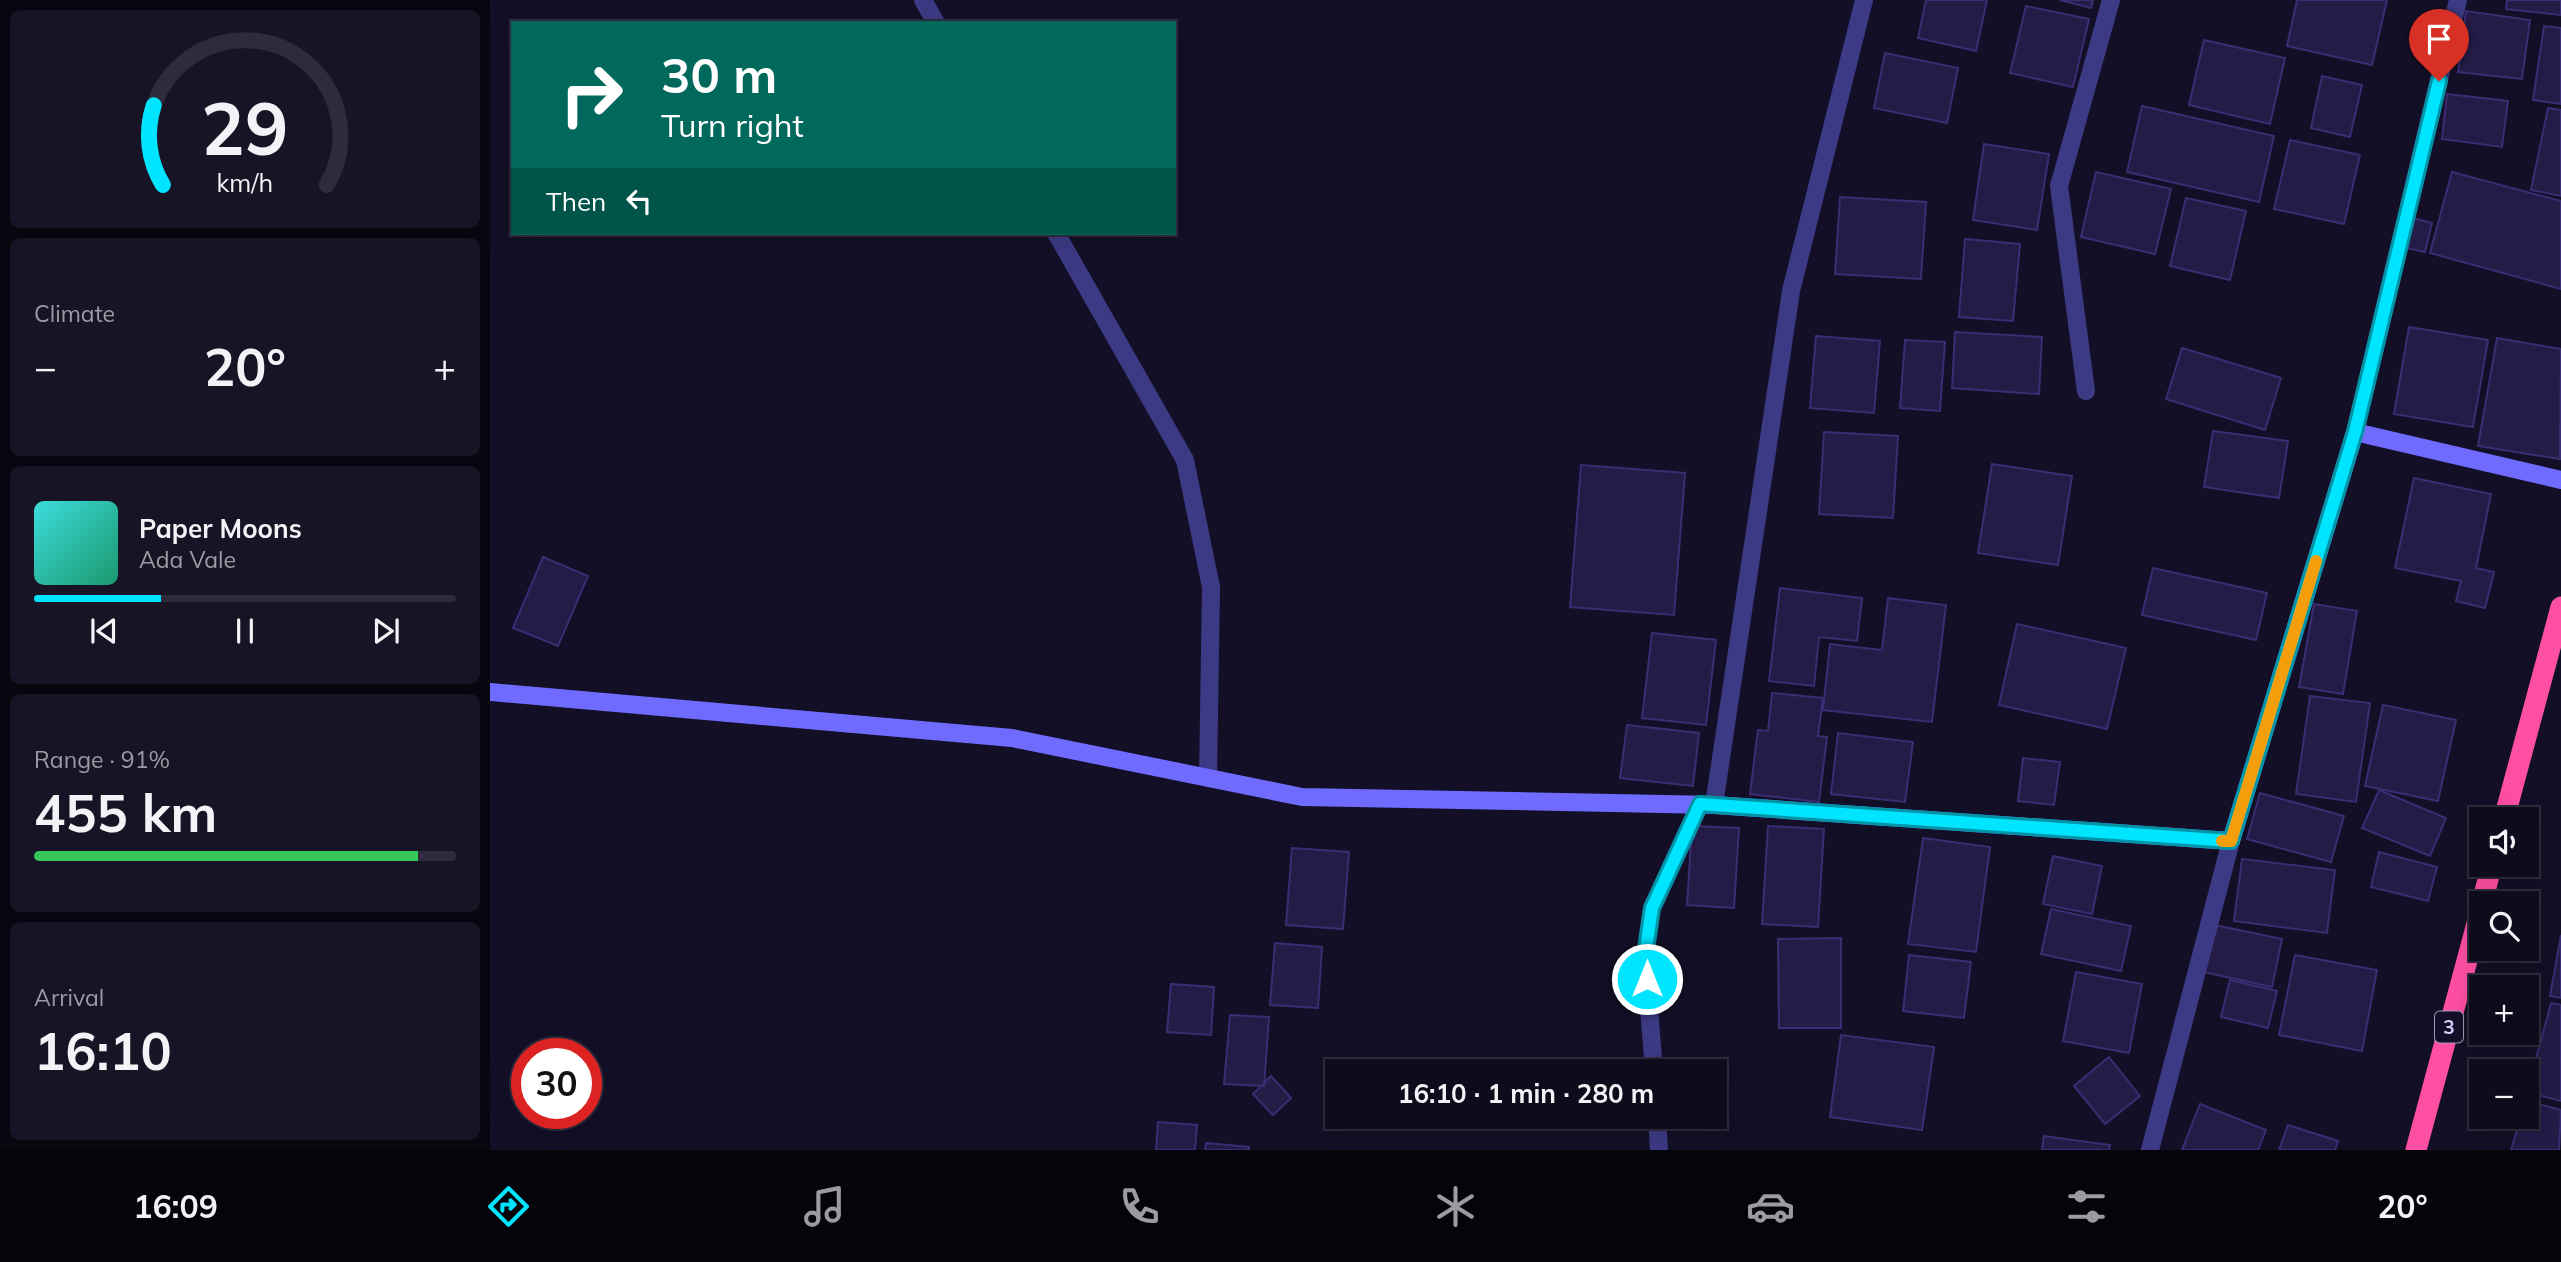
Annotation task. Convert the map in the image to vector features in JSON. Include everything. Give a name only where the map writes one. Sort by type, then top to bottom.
[{"type":"highway","points":[[2507,807],[2561,607]]},
{"type":"highway","name":"3","points":[[2416,1150],[2469,952]]},
{"type":"street","points":[[923,0],[935,21]]},
{"type":"street","points":[[1653,1059],[1645,956],[1652,908],[1707,804],[1791,291],[1864,0]]},
{"type":"street","points":[[2086,391],[2059,186],[2111,0]]},
{"type":"street","points":[[2150,1150],[2231,841],[2355,432],[2458,0]]},
{"type":"street","points":[[1057,235],[1185,460],[1211,587],[1208,778]]},
{"type":"street","points":[[2355,432],[2561,480]]},
{"type":"street","points":[[490,692],[1012,738],[1303,797],[1707,804],[2231,841]]},
{"type":"street","points":[[1658,1129],[1659,1150]]},
{"type":"building","points":[[1926,0],[1987,0],[1976,51],[1918,38]]},
{"type":"building","points":[[2060,0],[2093,0],[2091,8]]},
{"type":"building","points":[[2297,0],[2387,0],[2372,65],[2287,46]]},
{"type":"building","points":[[2507,0],[2561,0],[2561,15],[2506,9]]},
{"type":"building","points":[[2026,6],[2089,19],[2073,87],[2010,73]]},
{"type":"building","points":[[2466,11],[2530,20],[2522,79],[2458,72]]},
{"type":"building","points":[[2544,26],[2561,28],[2561,104],[2533,100]]},
{"type":"building","points":[[2204,40],[2285,58],[2270,124],[2189,105]]},
{"type":"building","points":[[1885,53],[1958,68],[1947,123],[1874,108]]},
{"type":"building","points":[[2322,76],[2362,85],[2350,137],[2311,128]]},
{"type":"building","points":[[2447,94],[2508,101],[2502,147],[2442,139]]},
{"type":"building","points":[[2142,106],[2274,136],[2259,202],[2127,172]]},
{"type":"building","points":[[2548,108],[2561,110],[2561,196],[2531,190]]},
{"type":"building","points":[[2290,140],[2360,155],[2344,224],[2274,209]]},
{"type":"building","points":[[1984,144],[2049,154],[2037,230],[1973,220]]},
{"type":"building","points":[[2096,172],[2171,189],[2155,254],[2081,237]]},
{"type":"building","points":[[2452,172],[2561,201],[2561,289],[2430,253]]},
{"type":"building","points":[[1840,197],[1926,202],[1921,279],[1835,274]]},
{"type":"building","points":[[2186,198],[2246,211],[2230,280],[2170,266]]},
{"type":"building","points":[[2409,217],[2432,223],[2425,252],[2402,247]]},
{"type":"building","points":[[1965,239],[2020,244],[2013,321],[1959,317]]},
{"type":"building","points":[[2409,327],[2488,340],[2473,427],[2394,414]]},
{"type":"building","points":[[1955,332],[2042,337],[2039,394],[1952,388]]},
{"type":"building","points":[[1816,336],[1880,341],[1874,413],[1810,408]]},
{"type":"building","points":[[2497,338],[2561,349],[2560,459],[2478,446]]},
{"type":"building","points":[[1905,340],[1945,342],[1940,411],[1900,408]]},
{"type":"building","points":[[2182,348],[2281,378],[2265,430],[2166,399]]},
{"type":"building","points":[[2213,431],[2288,441],[2279,498],[2204,487]]},
{"type":"building","points":[[1824,432],[1898,436],[1893,518],[1819,514]]},
{"type":"building","points":[[1992,464],[2072,476],[2058,565],[1978,553]]},
{"type":"building","points":[[1581,465],[1685,473],[1674,615],[1570,607]]},
{"type":"building","points":[[2414,478],[2491,494],[2476,568],[2494,572],[2485,608],[2456,601],[2461,581],[2395,568]]},
{"type":"building","points":[[543,557],[588,576],[558,646],[513,628]]},
{"type":"building","points":[[2153,568],[2267,593],[2256,640],[2142,615]]},
{"type":"building","points":[[1780,588],[1862,598],[1857,641],[1819,637],[1814,686],[1769,681]]},
{"type":"building","points":[[1888,598],[1946,605],[1932,722],[1823,710],[1830,644],[1882,650]]},
{"type":"building","points":[[2314,604],[2357,611],[2343,694],[2299,687]]},
{"type":"building","points":[[2017,624],[2126,648],[2107,729],[1999,705]]},
{"type":"building","points":[[1652,633],[1716,640],[1706,725],[1642,718]]},
{"type":"building","points":[[1772,693],[1823,698],[1818,736],[1827,737],[1819,802],[1750,794],[1758,730],[1768,731]]},
{"type":"building","points":[[2310,696],[2370,703],[2356,802],[2296,794]]},
{"type":"building","points":[[2383,705],[2456,720],[2438,801],[2365,786]]},
{"type":"building","points":[[1627,725],[1699,733],[1693,786],[1620,778]]},
{"type":"building","points":[[1838,733],[1913,742],[1905,802],[1831,794]]},
{"type":"building","points":[[2023,758],[2060,762],[2054,805],[2018,801]]},
{"type":"building","points":[[2379,790],[2446,818],[2430,856],[2362,828]]},
{"type":"building","points":[[2260,793],[2344,816],[2331,862],[2247,839]]},
{"type":"building","points":[[1692,826],[1739,828],[1734,908],[1687,905]]},
{"type":"building","points":[[1768,826],[1824,829],[1818,927],[1762,924]]},
{"type":"building","points":[[1923,838],[1990,847],[1976,952],[1908,944]]},
{"type":"building","points":[[1292,848],[1349,852],[1343,929],[1286,925]]},
{"type":"building","points":[[2379,852],[2437,867],[2428,901],[2371,887]]},
{"type":"building","points":[[2053,856],[2102,866],[2092,914],[2043,904]]},
{"type":"building","points":[[2242,859],[2335,870],[2327,933],[2234,921]]},
{"type":"building","points":[[2051,909],[2131,926],[2121,971],[2041,954]]},
{"type":"building","points":[[2210,924],[2282,939],[2272,987],[2199,971]]},
{"type":"building","points":[[2561,935],[2561,998],[2550,996]]},
{"type":"building","points":[[1841,938],[1841,1028],[1779,1028],[1778,939]]},
{"type":"building","points":[[1275,943],[1322,947],[1318,1008],[1270,1005]]},
{"type":"building","points":[[1909,955],[1971,962],[1964,1018],[1903,1011]]},
{"type":"building","points":[[2295,955],[2377,970],[2362,1051],[2279,1035]]},
{"type":"building","points":[[2076,972],[2142,984],[2129,1053],[2063,1041]]},
{"type":"building","points":[[2230,980],[2277,991],[2268,1028],[2221,1017]]},
{"type":"building","points":[[1171,984],[1214,987],[1211,1035],[1167,1032]]},
{"type":"building","points":[[2551,1003],[2561,1005],[2561,1101],[2539,1095],[2539,1059],[2536,1059]]},
{"type":"building","points":[[1230,1015],[1269,1017],[1264,1086],[1224,1084]]},
{"type":"building","points":[[1841,1035],[1934,1047],[1922,1130],[1830,1117]]},
{"type":"building","points":[[2109,1057],[2140,1096],[2105,1124],[2074,1086]]},
{"type":"building","points":[[1271,1076],[1291,1098],[1273,1115],[1253,1094]]},
{"type":"building","points":[[2200,1104],[2266,1130],[2258,1150],[2182,1150]]},
{"type":"building","points":[[2539,1104],[2561,1110],[2559,1150],[2511,1150],[2517,1129],[2539,1129]]},
{"type":"building","points":[[1158,1122],[1197,1125],[1195,1150],[1156,1150]]},
{"type":"building","points":[[2288,1125],[2338,1141],[2335,1150],[2279,1150]]},
{"type":"building","points":[[2044,1136],[2110,1145],[2109,1150],[2042,1150]]},
{"type":"building","points":[[1206,1143],[1249,1147],[1249,1150],[1205,1150]]},
{"type":"slow traffic","points":[[2222,841],[2231,841],[2316,561]]},
{"type":"route","points":[[1647,979],[1645,956],[1652,908],[1700,804],[2231,841],[2355,432],[2439,81]]}]
